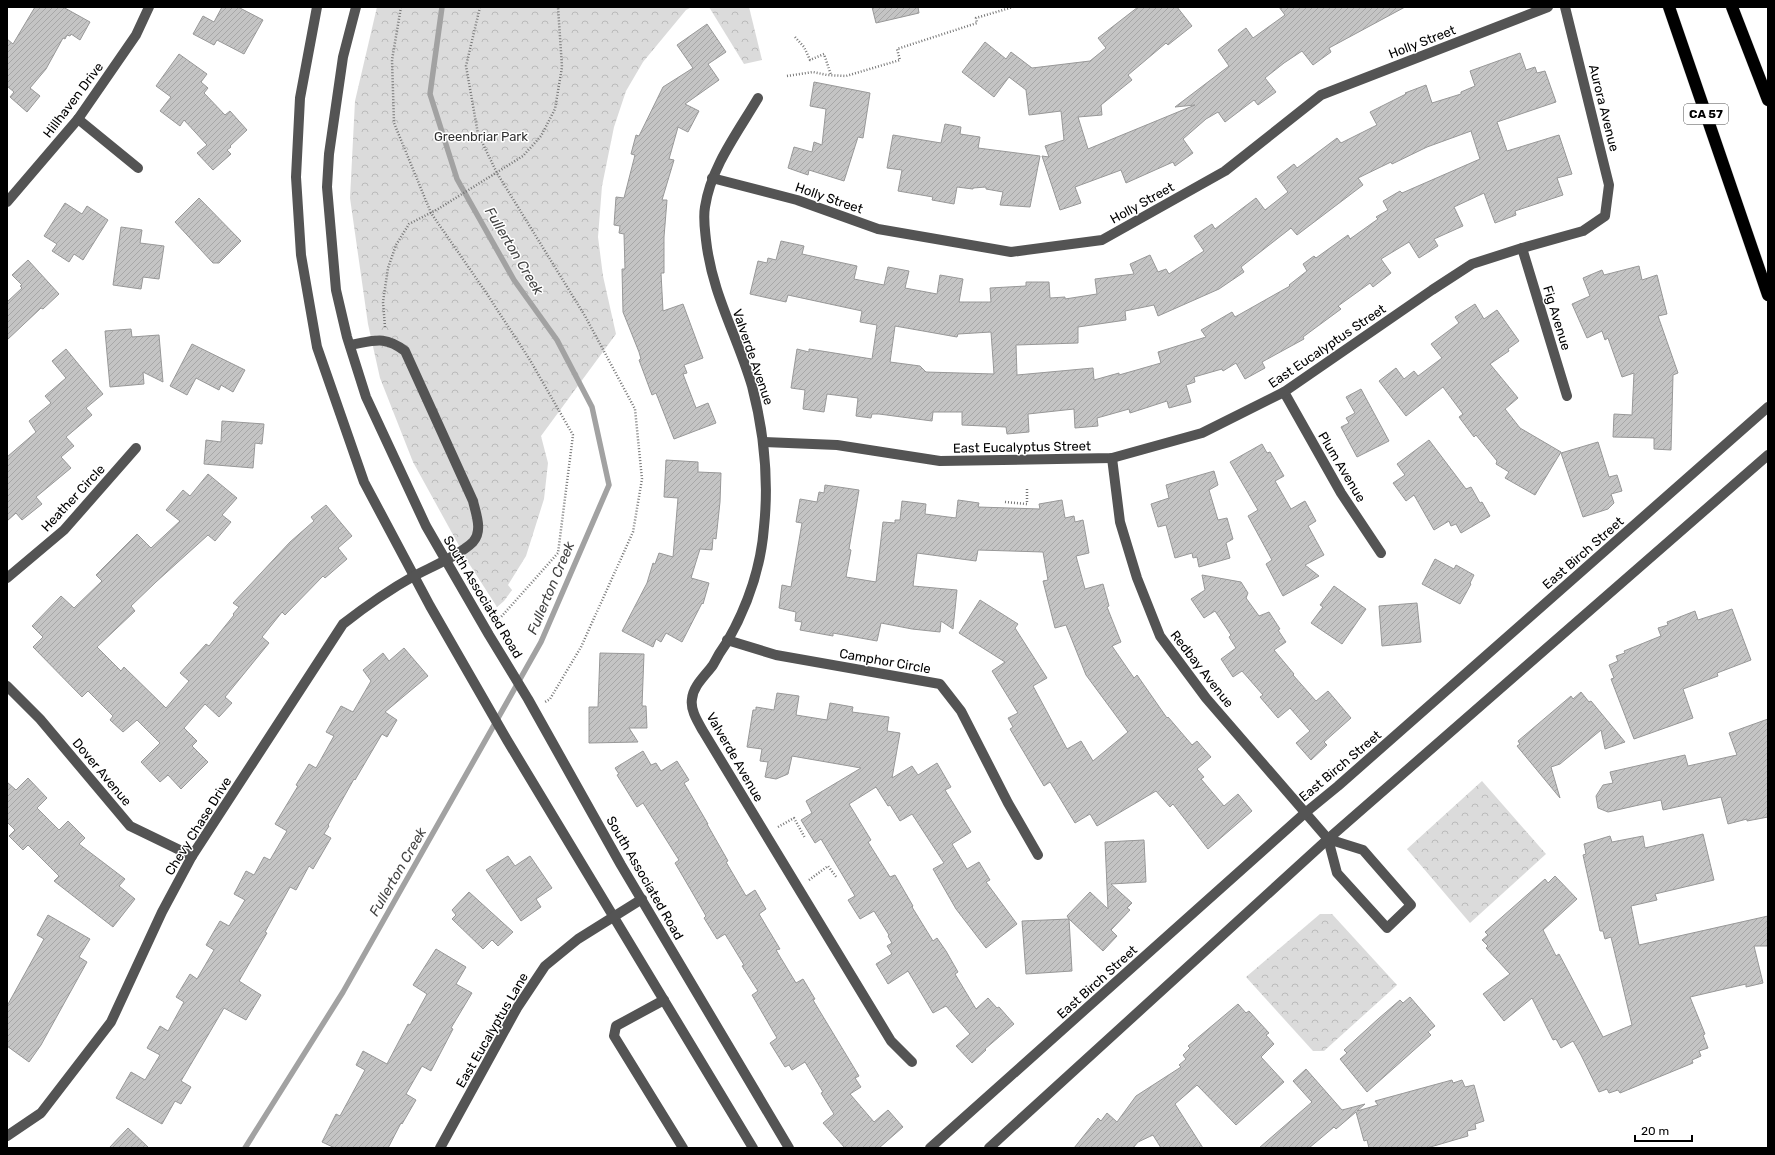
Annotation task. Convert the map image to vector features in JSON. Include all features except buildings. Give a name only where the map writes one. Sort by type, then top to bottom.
[{"type":"highway","name":"CA 57","points":[[1669,7],[1768,295]]},
{"type":"highway","points":[[1732,7],[1768,100]]},
{"type":"street","name":"Hillhaven Drive","points":[[7,202],[78,119],[136,35],[149,7]]},
{"type":"street","points":[[317,7],[300,98],[296,177],[301,255],[317,347],[364,482],[414,576],[507,740],[753,1148]]},
{"type":"street","name":"South Associated Road","points":[[356,7],[343,57],[329,154],[327,187],[336,290],[350,345],[366,397],[426,526],[486,631],[534,709],[622,866],[789,1148]]},
{"type":"street","name":"Holly Street","points":[[712,178],[797,200],[878,229],[1011,252],[1102,240],[1225,170],[1321,96],[1548,7]]},
{"type":"street","name":"Aurora Avenue","points":[[1565,7],[1609,185],[1605,216]]},
{"type":"street","name":"Valverde Avenue","points":[[758,98],[712,178],[705,208],[705,228],[710,266],[719,301],[752,386],[764,442],[767,495],[764,529],[760,559],[753,584],[728,640],[694,689],[691,700],[697,720],[891,1041],[912,1062]]},
{"type":"street","points":[[78,119],[138,168]]},
{"type":"street","name":"East Eucalyptus Street","points":[[764,442],[837,445],[940,462],[1112,458],[1202,433],[1284,392],[1472,264],[1583,231],[1605,216]]},
{"type":"street","name":"Fig Avenue","points":[[1522,248],[1567,396]]},
{"type":"street","name":"Chevy Chase Drive","points":[[7,1136],[41,1113],[111,1022],[162,912],[192,856],[343,624],[373,600],[414,576],[446,560],[473,541],[479,525],[473,501],[416,377],[406,351],[396,343],[383,339],[350,345]]},
{"type":"street","name":"Plum Avenue","points":[[1284,392],[1341,493],[1381,553]]},
{"type":"street","name":"East Birch Street","points":[[930,1148],[1305,813],[1438,699],[1768,407]]},
{"type":"street","name":"Heather Circle","points":[[7,578],[64,530],[136,448]]},
{"type":"street","points":[[989,1148],[1328,839],[1768,455]]},
{"type":"street","name":"Redbay Avenue","points":[[1112,458],[1120,522],[1137,578],[1160,636],[1206,698],[1328,839]]},
{"type":"street","name":"Camphor Circle","points":[[728,640],[776,655],[940,684],[961,711],[1011,809],[1038,855]]},
{"type":"street","name":"Dover Avenue","points":[[7,686],[40,719],[130,826],[192,856]]},
{"type":"street","points":[[1328,839],[1363,850],[1411,906],[1387,928],[1337,873],[1328,839]]},
{"type":"street","name":"East Eucalyptus Lane","points":[[440,1148],[517,1008],[545,966],[578,939],[642,899]]},
{"type":"street","points":[[664,1000],[616,1026],[614,1036],[683,1148]]},
{"type":"path","points":[[401,7],[392,60],[394,123],[431,212],[490,297],[530,360],[573,435],[558,553],[501,617],[486,631]]},
{"type":"path","points":[[480,7],[466,66],[478,134],[497,173],[585,316],[635,409],[642,479],[633,532],[581,647],[550,699],[534,709]]},
{"type":"path","points":[[385,327],[383,302],[388,268],[396,245],[409,224],[486,180],[523,156],[542,136],[556,109],[562,67],[558,7]]},
{"type":"path","points":[[787,76],[813,72],[846,76],[900,60],[896,49],[977,23],[976,18],[1013,7]]},
{"type":"path","points":[[795,37],[804,47],[810,60],[824,54],[831,75]]},
{"type":"path","points":[[1005,502],[1027,504],[1027,488]]},
{"type":"path","points":[[777,827],[794,818],[805,838]]},
{"type":"path","points":[[809,880],[828,866],[837,878]]},
{"type":"green space","name":"Greenbriar Park","points":[[377,7],[692,7],[686,10],[643,62],[626,91],[614,127],[602,186],[598,237],[603,276],[616,334],[541,436],[548,463],[544,499],[526,556],[508,585],[512,590],[504,601],[497,607],[468,562],[413,462],[380,378],[368,324],[350,198],[355,101]]},
{"type":"green space","points":[[709,7],[749,7],[762,60],[744,64]]},
{"type":"green space","points":[[1482,781],[1546,854],[1470,923],[1407,849]]},
{"type":"green space","points":[[1320,914],[1332,914],[1397,985],[1324,1051],[1313,1051],[1246,977]]},
{"type":"waterway","name":"Fullerton Creek","points":[[245,1148],[343,992],[541,642],[609,485],[592,407],[557,340],[514,280],[457,179],[430,94],[442,7]]}]
